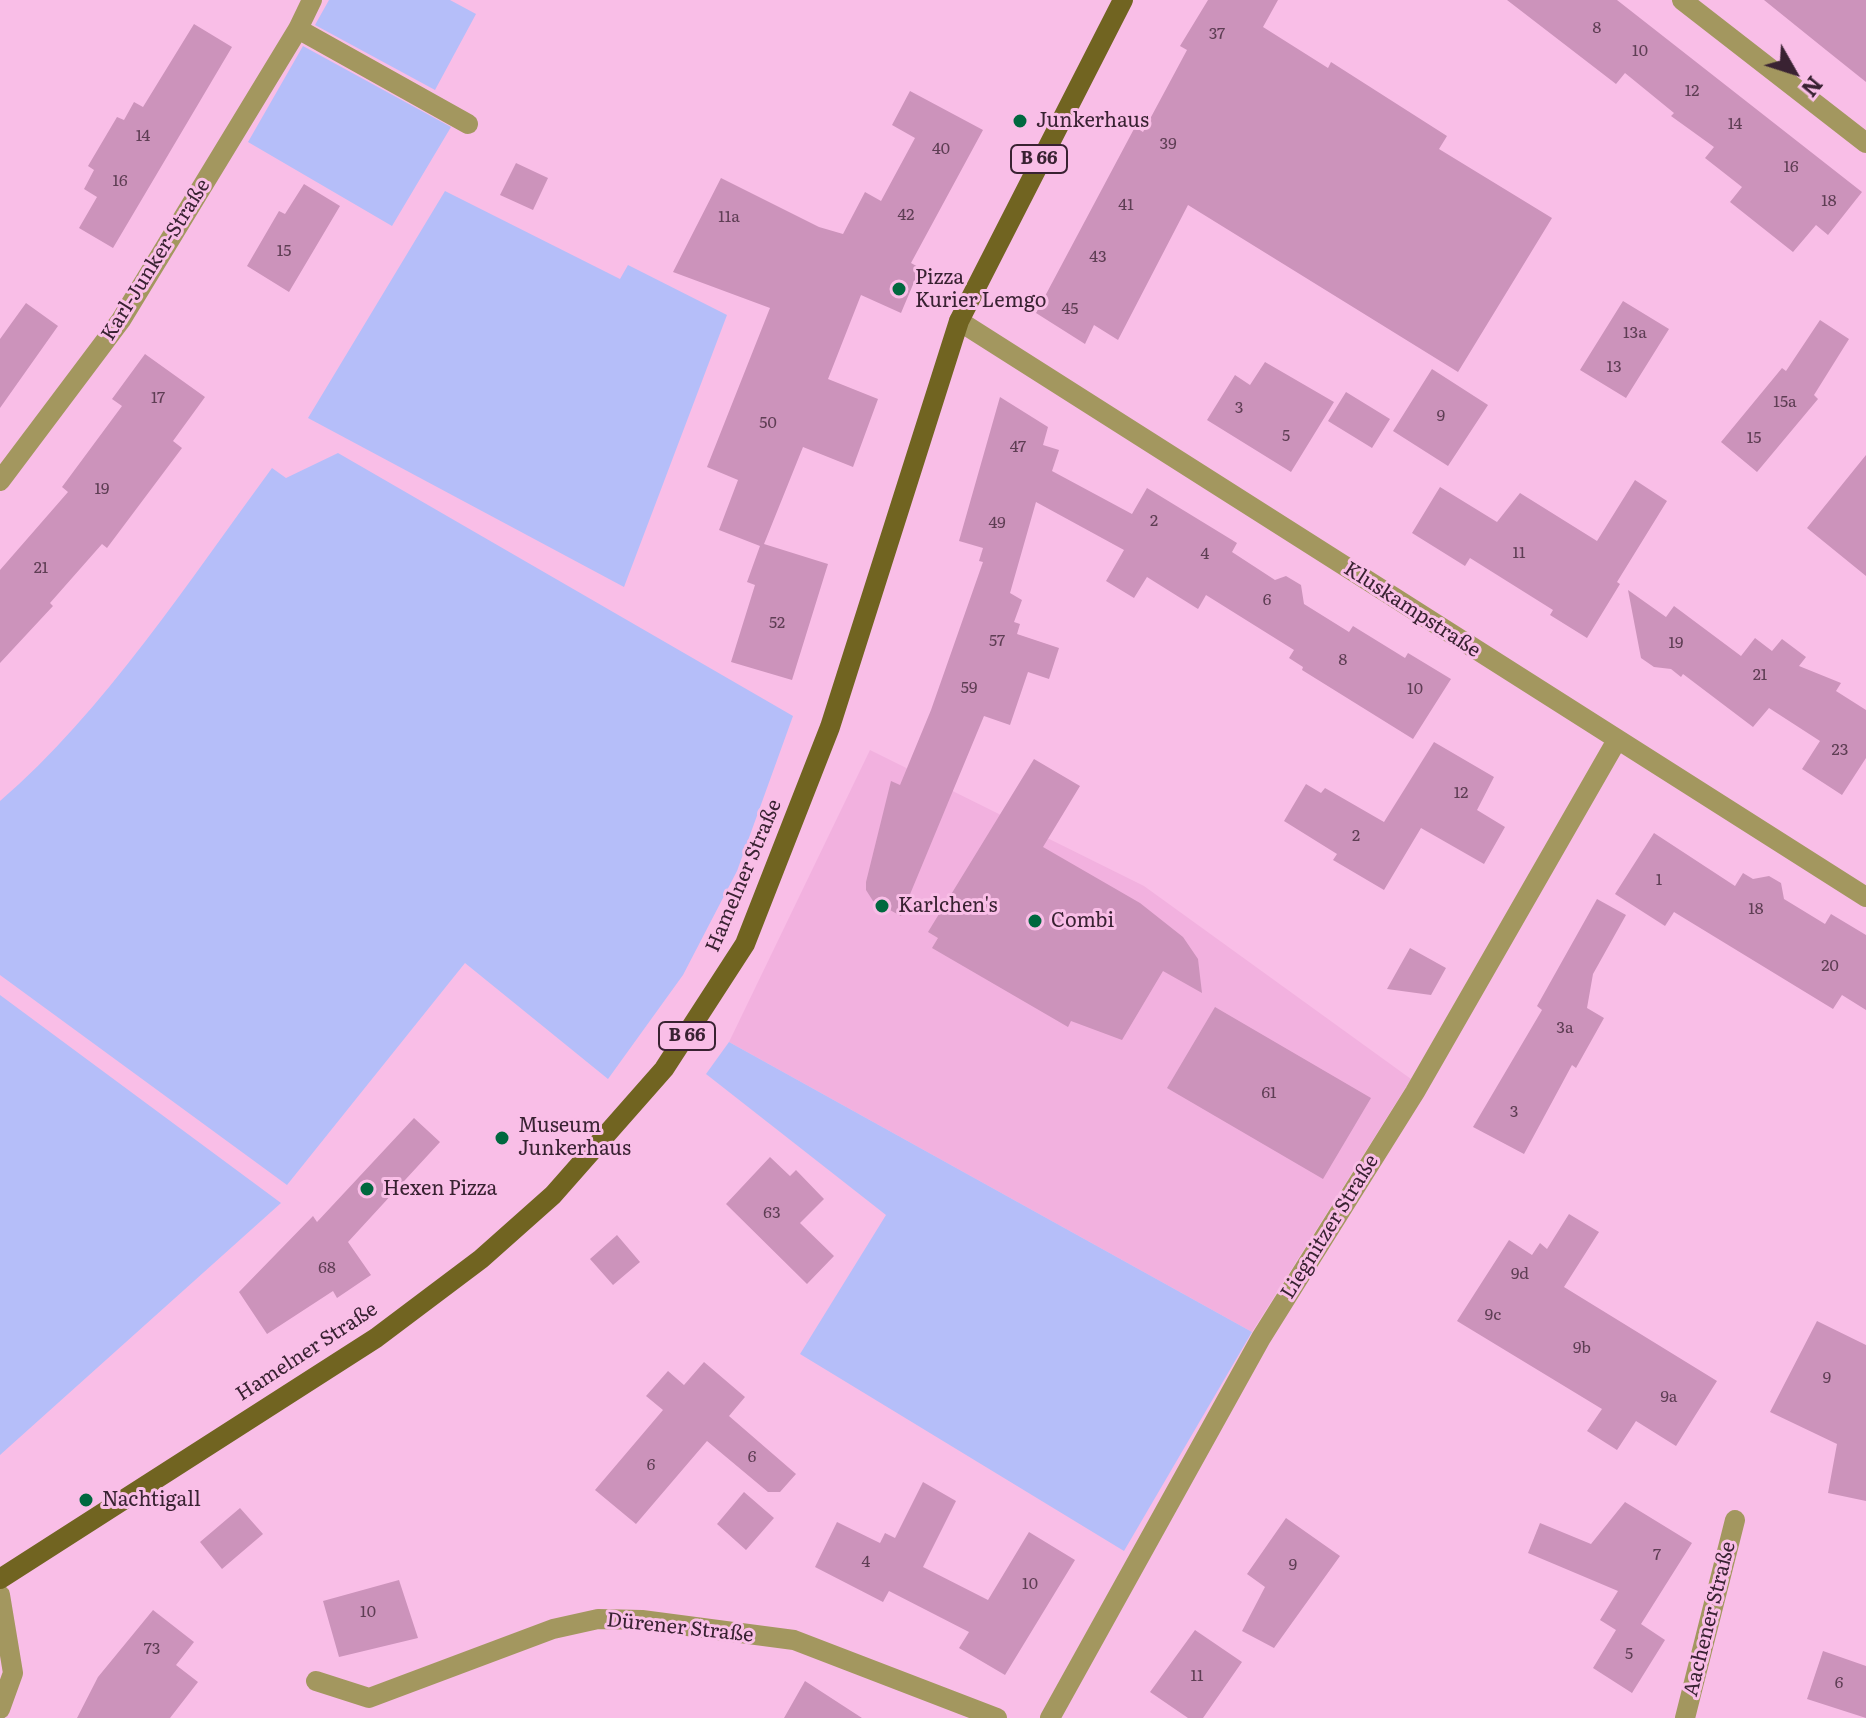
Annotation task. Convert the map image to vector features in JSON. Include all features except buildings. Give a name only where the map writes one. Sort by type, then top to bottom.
[{"type":"main road","name":"Hamelner Straße","points":[[0,1579],[376,1338],[481,1259],[553,1195],[664,1069],[745,944],[830,727],[959,321],[1123,0]]},
{"type":"street","name":"Karl-Junker-Straße","points":[[0,481],[121,320],[298,29],[312,0]]},
{"type":"street","points":[[1682,0],[1866,143]]},
{"type":"street","points":[[298,29],[468,124]]},
{"type":"street","name":"Kluskampstraße","points":[[959,321],[1866,897]]},
{"type":"street","name":"Liegnitzer Straße","points":[[1050,1718],[1261,1338],[1415,1092],[1617,740]]},
{"type":"street","name":"Aachener Straße","points":[[1685,1718],[1735,1520]]},
{"type":"street","points":[[0,1595],[13,1673],[0,1709]]},
{"type":"street","name":"Dürener Straße","points":[[316,1681],[369,1698],[553,1629],[598,1619],[642,1620],[794,1640],[997,1718]]},
{"type":"shaded area","points":[[329,0],[450,0],[476,14],[435,90],[315,25]]},
{"type":"shaded area","points":[[303,46],[451,127],[392,226],[248,142]]},
{"type":"shaded area","points":[[445,191],[620,279],[628,265],[727,315],[624,587],[308,418]]},
{"type":"shaded area","points":[[338,453],[793,716],[737,871],[683,975],[608,1079],[465,963],[287,1185],[0,975],[0,801],[38,766],[110,686],[272,468],[286,478]]},
{"type":"shaded area","points":[[870,750],[1144,886],[1411,1079],[1252,1332],[729,1042]]},
{"type":"shaded area","points":[[0,995],[281,1203],[0,1455]]},
{"type":"shaded area","points":[[729,1042],[1252,1332],[1124,1551],[800,1354],[886,1215],[706,1074]]},
{"type":"place","name":"Junkerhaus","points":[[1020,121]]},
{"type":"place","name":"Pizza Kurier Lemgo","points":[[899,289]]},
{"type":"place","name":"Karlchen's","points":[[882,906]]},
{"type":"place","name":"Combi","points":[[1035,921]]},
{"type":"place","name":"Museum Junkerhaus","points":[[502,1138]]},
{"type":"place","name":"Hexen Pizza","points":[[367,1189]]},
{"type":"place","name":"Nachtigall","points":[[86,1500]]}]
